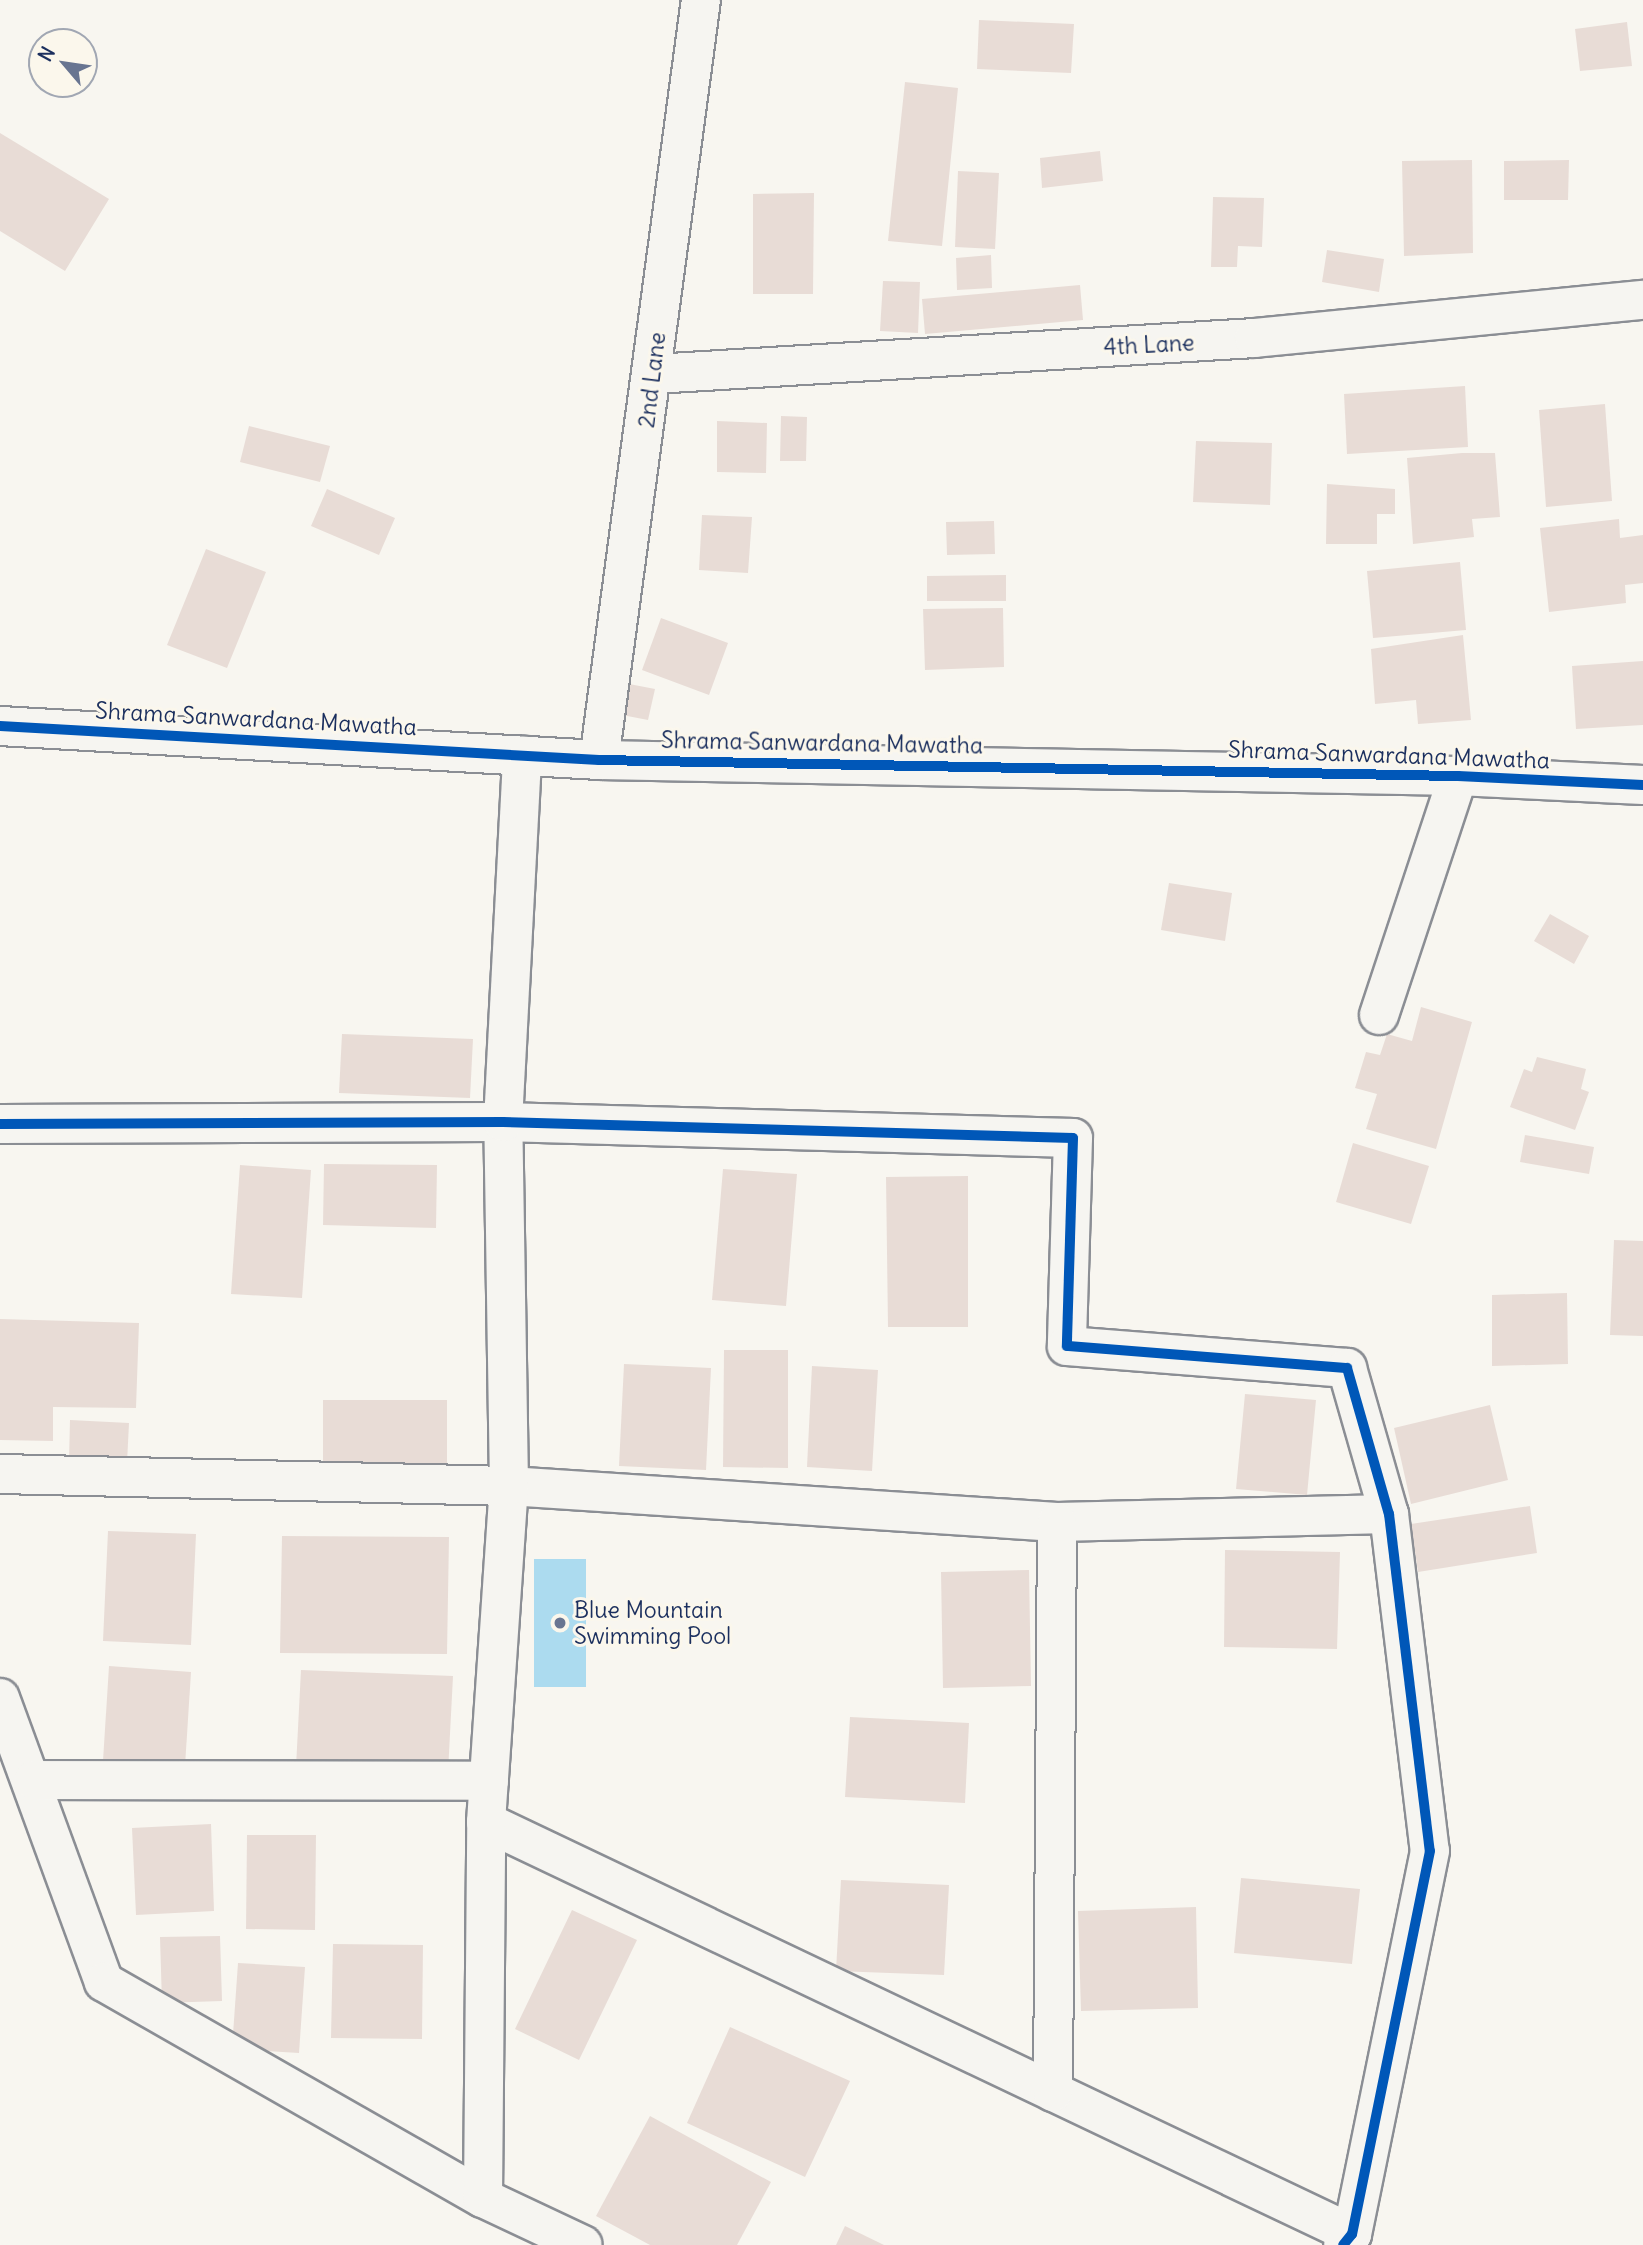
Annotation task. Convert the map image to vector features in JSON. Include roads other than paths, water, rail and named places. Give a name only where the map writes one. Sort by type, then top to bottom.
[{"type":"street","name":"2nd Lane","points":[[599,760],[654,374],[701,0]]},
{"type":"street","name":"4th Lane","points":[[654,374],[1254,338],[1643,300]]},
{"type":"street","name":"Shrama Sanwardana Mawatha","points":[[0,726],[599,760],[1458,776],[1643,785]]},
{"type":"street","points":[[483,2199],[486,1822],[509,1486],[503,1122],[522,755]]},
{"type":"street","points":[[1379,1014],[1458,776]]},
{"type":"street","points":[[0,1124],[503,1122],[1073,1138],[1067,1346],[1347,1368],[1389,1514],[1430,1851],[1347,2239],[1053,2092],[486,1822]]},
{"type":"street","points":[[0,1474],[509,1486],[1057,1522],[1389,1514]]},
{"type":"street","points":[[1053,2092],[1057,1522]]},
{"type":"street","points":[[0,1698],[34,1780],[104,1982],[483,2199],[583,2245]]},
{"type":"street","points":[[34,1780],[489,1781]]},
{"type":"water","name":"Blue Mountain Swimming Pool","points":[[534,1559],[586,1559],[586,1687],[534,1687]]},
{"type":"place","name":"Blue Mountain Swimming Pool","points":[[560,1623]]}]
